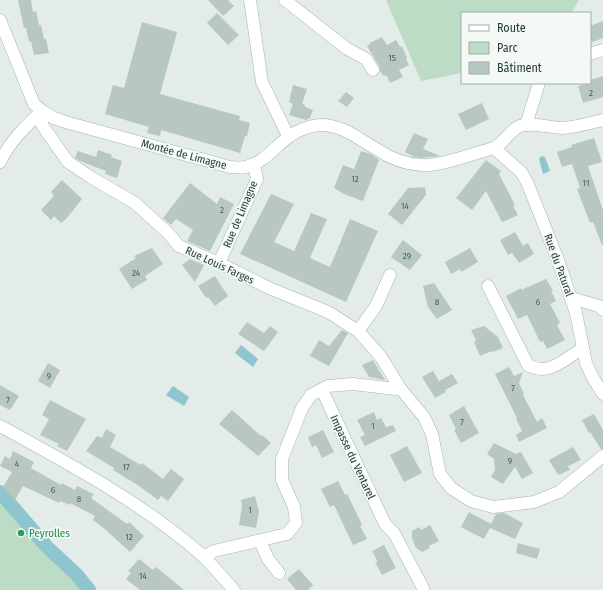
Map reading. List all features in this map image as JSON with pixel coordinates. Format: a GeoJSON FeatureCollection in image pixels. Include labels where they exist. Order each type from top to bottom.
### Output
{"type":"FeatureCollection","features":[{"type":"Feature","properties":{"kind":"street"},"geometry":{"type":"LineString","coordinates":[[250,0],[262,82],[288,136]]}},
{"type":"Feature","properties":{"kind":"street"},"geometry":{"type":"LineString","coordinates":[[285,0],[346,48],[366,59],[373,70]]}},
{"type":"Feature","properties":{"kind":"street","name":"Rue Louis Farges"},"geometry":{"type":"LineString","coordinates":[[0,20],[34,104],[42,111],[42,125],[68,162],[135,203],[168,233],[179,246],[269,288],[328,312],[358,331],[381,357],[400,388],[424,417],[432,434],[440,474],[451,488],[471,501],[493,507],[534,502],[559,492],[603,456]]}},
{"type":"Feature","properties":{"kind":"street"},"geometry":{"type":"LineString","coordinates":[[591,54],[603,50]]}},
{"type":"Feature","properties":{"kind":"street"},"geometry":{"type":"LineString","coordinates":[[539,84],[526,125],[562,128],[574,127],[603,120]]}},
{"type":"Feature","properties":{"kind":"street"},"geometry":{"type":"LineString","coordinates":[[0,162],[6,150],[17,136],[42,111]]}},
{"type":"Feature","properties":{"kind":"street","name":"Montée de Limagne"},"geometry":{"type":"LineString","coordinates":[[42,111],[54,118],[69,123],[230,167],[246,167],[252,165],[271,152],[288,136],[314,126],[326,125],[337,127],[349,132],[380,151],[412,164],[423,166],[448,161],[494,148],[506,140],[512,131],[519,126],[526,125]]}},
{"type":"Feature","properties":{"kind":"street","name":"Rue du Patural"},"geometry":{"type":"LineString","coordinates":[[494,148],[521,172],[527,182],[576,313],[586,363],[603,394]]}},
{"type":"Feature","properties":{"kind":"street","name":"Rue de Limagne"},"geometry":{"type":"LineString","coordinates":[[219,264],[257,179],[252,165]]}},
{"type":"Feature","properties":{"kind":"street"},"geometry":{"type":"LineString","coordinates":[[358,331],[376,306],[390,275]]}},
{"type":"Feature","properties":{"kind":"street"},"geometry":{"type":"LineString","coordinates":[[488,286],[528,365],[535,369],[543,370],[552,367],[582,348]]}},
{"type":"Feature","properties":{"kind":"street"},"geometry":{"type":"LineString","coordinates":[[571,298],[599,306],[603,310]]}},
{"type":"Feature","properties":{"kind":"street"},"geometry":{"type":"LineString","coordinates":[[204,557],[214,551],[287,534],[296,523],[294,507],[282,480],[282,459],[302,408],[311,395],[328,386],[353,384],[396,389],[400,388]]}},
{"type":"Feature","properties":{"kind":"street","name":"Impasse du Ventarel"},"geometry":{"type":"LineString","coordinates":[[322,390],[385,524],[394,533],[423,588]]}},
{"type":"Feature","properties":{"kind":"street"},"geometry":{"type":"LineString","coordinates":[[0,426],[82,471],[157,519],[204,557],[234,590]]}},
{"type":"Feature","properties":{"kind":"street"},"geometry":{"type":"LineString","coordinates":[[260,541],[268,559],[279,573]]}},
{"type":"Feature","properties":{"kind":"green space"},"geometry":{"type":"Polygon","coordinates":[[[386,0],[579,0],[572,12],[461,12],[461,73],[421,81],[386,0]]]}},
{"type":"Feature","properties":{"kind":"green space","name":"Peyrolles"},"geometry":{"type":"Polygon","coordinates":[[[0,485],[57,552],[95,590],[0,590],[0,485]]]}},
{"type":"Feature","properties":{"kind":"water"},"geometry":{"type":"Polygon","coordinates":[[[541,156],[545,157],[550,171],[543,174],[539,159],[541,156]]]}},
{"type":"Feature","properties":{"kind":"water"},"geometry":{"type":"Polygon","coordinates":[[[241,345],[258,359],[253,367],[235,353],[241,345]]]}},
{"type":"Feature","properties":{"kind":"water"},"geometry":{"type":"Polygon","coordinates":[[[173,386],[189,397],[184,406],[166,395],[173,386]]]}},
{"type":"Feature","properties":{"kind":"building"},"geometry":{"type":"Polygon","coordinates":[[[18,0],[31,0],[33,12],[36,11],[44,39],[46,39],[49,53],[34,55],[31,41],[29,42],[26,28],[24,28],[18,0]]]}},
{"type":"Feature","properties":{"kind":"building"},"geometry":{"type":"Polygon","coordinates":[[[208,0],[228,0],[234,6],[223,16],[208,0]]]}},
{"type":"Feature","properties":{"kind":"building"},"geometry":{"type":"Polygon","coordinates":[[[217,13],[239,35],[228,45],[207,23],[217,13]]]}},
{"type":"Feature","properties":{"kind":"building"},"geometry":{"type":"Polygon","coordinates":[[[603,21],[603,38],[592,42],[591,26],[603,21]]]}},
{"type":"Feature","properties":{"kind":"building"},"geometry":{"type":"Polygon","coordinates":[[[142,22],[177,32],[160,94],[240,116],[239,120],[250,123],[247,136],[245,136],[240,153],[161,130],[160,136],[147,133],[149,127],[105,114],[113,85],[124,88],[142,22]]]}},
{"type":"Feature","properties":{"kind":"building"},"geometry":{"type":"Polygon","coordinates":[[[382,37],[387,45],[396,40],[400,47],[402,46],[409,65],[399,70],[403,77],[390,83],[386,75],[384,76],[380,71],[379,66],[367,46],[382,37]]]}},
{"type":"Feature","properties":{"kind":"building"},"geometry":{"type":"Polygon","coordinates":[[[603,76],[603,97],[583,103],[578,86],[591,84],[591,80],[603,76]]]}},
{"type":"Feature","properties":{"kind":"building"},"geometry":{"type":"Polygon","coordinates":[[[293,85],[307,89],[302,104],[313,110],[310,118],[306,120],[289,115],[293,104],[289,102],[293,85]]]}},
{"type":"Feature","properties":{"kind":"building"},"geometry":{"type":"Polygon","coordinates":[[[346,92],[354,98],[347,107],[338,101],[346,92]]]}},
{"type":"Feature","properties":{"kind":"building"},"geometry":{"type":"Polygon","coordinates":[[[482,103],[489,119],[466,130],[458,114],[482,103]]]}},
{"type":"Feature","properties":{"kind":"building"},"geometry":{"type":"Polygon","coordinates":[[[414,133],[428,139],[423,149],[440,156],[421,158],[414,157],[405,152],[414,133]]]}},
{"type":"Feature","properties":{"kind":"building"},"geometry":{"type":"Polygon","coordinates":[[[594,138],[602,162],[588,166],[603,210],[603,245],[593,222],[590,223],[577,189],[580,188],[572,164],[562,167],[557,152],[572,147],[571,145],[594,138]]]}},
{"type":"Feature","properties":{"kind":"building"},"geometry":{"type":"Polygon","coordinates":[[[98,150],[112,155],[111,157],[122,161],[117,178],[105,174],[106,171],[75,158],[78,151],[96,157],[98,150]]]}},
{"type":"Feature","properties":{"kind":"building"},"geometry":{"type":"Polygon","coordinates":[[[361,151],[371,154],[379,160],[363,201],[344,194],[334,188],[343,165],[354,169],[361,151]]]}},
{"type":"Feature","properties":{"kind":"building"},"geometry":{"type":"Polygon","coordinates":[[[486,160],[501,171],[499,174],[515,205],[513,206],[518,215],[502,222],[486,191],[472,210],[456,198],[486,160]]]}},
{"type":"Feature","properties":{"kind":"building"},"geometry":{"type":"Polygon","coordinates":[[[62,180],[82,199],[61,223],[54,216],[51,220],[41,210],[54,196],[51,192],[62,180]]]}},
{"type":"Feature","properties":{"kind":"building"},"geometry":{"type":"Polygon","coordinates":[[[190,183],[217,204],[220,197],[234,204],[210,251],[187,241],[193,230],[176,219],[171,225],[163,218],[190,183]]]}},
{"type":"Feature","properties":{"kind":"building"},"geometry":{"type":"Polygon","coordinates":[[[425,187],[426,195],[402,225],[388,214],[408,188],[425,187]]]}},
{"type":"Feature","properties":{"kind":"building"},"geometry":{"type":"Polygon","coordinates":[[[271,194],[294,204],[274,242],[294,251],[311,213],[327,219],[310,258],[330,267],[350,219],[378,231],[346,302],[240,254],[271,194]]]}},
{"type":"Feature","properties":{"kind":"building"},"geometry":{"type":"Polygon","coordinates":[[[515,232],[523,246],[528,243],[534,254],[519,263],[512,253],[508,255],[500,240],[515,232]]]}},
{"type":"Feature","properties":{"kind":"building"},"geometry":{"type":"Polygon","coordinates":[[[403,240],[422,255],[410,270],[391,257],[403,240]]]}},
{"type":"Feature","properties":{"kind":"building"},"geometry":{"type":"Polygon","coordinates":[[[152,248],[163,264],[145,276],[147,280],[132,289],[119,269],[136,258],[134,256],[152,248]]]}},
{"type":"Feature","properties":{"kind":"building"},"geometry":{"type":"Polygon","coordinates":[[[470,248],[478,262],[461,272],[460,269],[451,274],[445,262],[470,248]]]}},
{"type":"Feature","properties":{"kind":"building"},"geometry":{"type":"Polygon","coordinates":[[[190,259],[204,265],[195,282],[182,265],[190,259]]]}},
{"type":"Feature","properties":{"kind":"building"},"geometry":{"type":"Polygon","coordinates":[[[215,276],[228,296],[215,306],[208,297],[206,298],[198,286],[215,276]]]}},
{"type":"Feature","properties":{"kind":"building"},"geometry":{"type":"Polygon","coordinates":[[[546,279],[553,291],[551,291],[556,301],[550,304],[560,323],[557,325],[565,340],[547,349],[543,341],[540,342],[527,315],[518,319],[506,296],[521,288],[521,290],[546,279]]]}},
{"type":"Feature","properties":{"kind":"building"},"geometry":{"type":"Polygon","coordinates":[[[434,283],[452,310],[437,319],[428,307],[423,286],[434,283]]]}},
{"type":"Feature","properties":{"kind":"building"},"geometry":{"type":"Polygon","coordinates":[[[247,322],[264,333],[270,326],[278,332],[264,351],[238,334],[247,322]]]}},
{"type":"Feature","properties":{"kind":"building"},"geometry":{"type":"Polygon","coordinates":[[[484,326],[498,337],[503,348],[480,356],[474,342],[476,340],[471,330],[484,326]]]}},
{"type":"Feature","properties":{"kind":"building"},"geometry":{"type":"Polygon","coordinates":[[[342,330],[348,333],[329,366],[310,356],[319,340],[329,346],[342,330]]]}},
{"type":"Feature","properties":{"kind":"building"},"geometry":{"type":"Polygon","coordinates":[[[373,360],[385,380],[369,377],[362,365],[373,360]]]}},
{"type":"Feature","properties":{"kind":"building"},"geometry":{"type":"Polygon","coordinates":[[[48,363],[60,370],[50,388],[38,381],[48,363]]]}},
{"type":"Feature","properties":{"kind":"building"},"geometry":{"type":"Polygon","coordinates":[[[509,367],[514,376],[523,372],[519,383],[524,394],[523,395],[537,422],[542,418],[547,428],[519,442],[516,435],[522,431],[495,374],[509,367]]]}},
{"type":"Feature","properties":{"kind":"building"},"geometry":{"type":"Polygon","coordinates":[[[433,371],[439,381],[452,374],[458,383],[445,390],[446,392],[435,398],[422,377],[433,371]]]}},
{"type":"Feature","properties":{"kind":"building"},"geometry":{"type":"Polygon","coordinates":[[[0,385],[19,396],[10,410],[0,405],[0,385]]]}},
{"type":"Feature","properties":{"kind":"building"},"geometry":{"type":"Polygon","coordinates":[[[50,400],[86,419],[67,451],[57,446],[59,444],[40,435],[49,419],[42,415],[50,400]]]}},
{"type":"Feature","properties":{"kind":"building"},"geometry":{"type":"Polygon","coordinates":[[[464,406],[479,433],[461,443],[454,430],[456,429],[449,415],[464,406]]]}},
{"type":"Feature","properties":{"kind":"building"},"geometry":{"type":"Polygon","coordinates":[[[232,410],[271,443],[258,456],[219,424],[232,410]]]}},
{"type":"Feature","properties":{"kind":"building"},"geometry":{"type":"Polygon","coordinates":[[[374,412],[377,420],[381,418],[386,427],[393,425],[396,431],[365,446],[360,437],[365,435],[357,420],[374,412]]]}},
{"type":"Feature","properties":{"kind":"building"},"geometry":{"type":"Polygon","coordinates":[[[594,414],[603,430],[603,449],[601,449],[590,432],[589,433],[582,420],[594,414]]]}},
{"type":"Feature","properties":{"kind":"building"},"geometry":{"type":"Polygon","coordinates":[[[106,429],[116,435],[110,447],[141,465],[142,463],[163,479],[171,469],[184,479],[168,501],[161,496],[158,500],[113,470],[114,468],[86,451],[97,436],[102,438],[106,429]]]}},
{"type":"Feature","properties":{"kind":"building"},"geometry":{"type":"Polygon","coordinates":[[[323,430],[334,452],[322,458],[316,445],[312,447],[308,437],[323,430]]]}},
{"type":"Feature","properties":{"kind":"building"},"geometry":{"type":"Polygon","coordinates":[[[494,443],[516,454],[521,452],[533,473],[522,479],[515,467],[503,484],[491,477],[495,470],[494,459],[487,454],[494,443]]]}},
{"type":"Feature","properties":{"kind":"building"},"geometry":{"type":"Polygon","coordinates":[[[407,446],[422,473],[404,482],[390,455],[407,446]]]}},
{"type":"Feature","properties":{"kind":"building"},"geometry":{"type":"Polygon","coordinates":[[[573,447],[581,460],[568,466],[570,470],[558,475],[549,460],[573,447]]]}},
{"type":"Feature","properties":{"kind":"building"},"geometry":{"type":"Polygon","coordinates":[[[13,451],[34,462],[31,468],[61,485],[62,483],[75,490],[77,486],[94,494],[91,498],[127,524],[129,522],[144,536],[130,552],[93,520],[95,516],[70,503],[70,505],[60,501],[59,503],[23,486],[15,500],[3,487],[12,472],[0,466],[5,456],[10,459],[13,451]]]}},
{"type":"Feature","properties":{"kind":"building"},"geometry":{"type":"Polygon","coordinates":[[[338,481],[355,510],[362,525],[360,526],[367,539],[353,545],[334,505],[330,507],[321,489],[338,481]]]}},
{"type":"Feature","properties":{"kind":"building"},"geometry":{"type":"Polygon","coordinates":[[[255,496],[259,512],[256,528],[239,525],[242,507],[241,500],[255,496]]]}},
{"type":"Feature","properties":{"kind":"building"},"geometry":{"type":"Polygon","coordinates":[[[469,512],[491,524],[496,514],[504,513],[523,523],[515,539],[490,528],[484,539],[461,527],[469,512]]]}},
{"type":"Feature","properties":{"kind":"building"},"geometry":{"type":"Polygon","coordinates":[[[430,525],[439,541],[429,546],[430,548],[422,552],[416,548],[412,538],[412,531],[419,527],[421,530],[430,525]]]}},
{"type":"Feature","properties":{"kind":"building"},"geometry":{"type":"Polygon","coordinates":[[[518,543],[540,549],[537,559],[516,553],[518,543]]]}},
{"type":"Feature","properties":{"kind":"building"},"geometry":{"type":"Polygon","coordinates":[[[384,545],[396,568],[382,575],[375,562],[378,562],[372,551],[384,545]]]}},
{"type":"Feature","properties":{"kind":"building"},"geometry":{"type":"Polygon","coordinates":[[[139,559],[153,570],[156,567],[184,590],[140,590],[126,579],[131,573],[128,571],[139,559]]]}},
{"type":"Feature","properties":{"kind":"building"},"geometry":{"type":"Polygon","coordinates":[[[299,569],[313,585],[308,590],[296,590],[287,579],[299,569]]]}},
{"type":"Feature","properties":{"kind":"waterway"},"geometry":{"type":"LineString","coordinates":[[0,492],[47,547],[76,574],[89,590]]}},
{"type":"Feature","properties":{"kind":"place","name":"Peyrolles"},"geometry":{"type":"Point","coordinates":[21,533]}}]}
